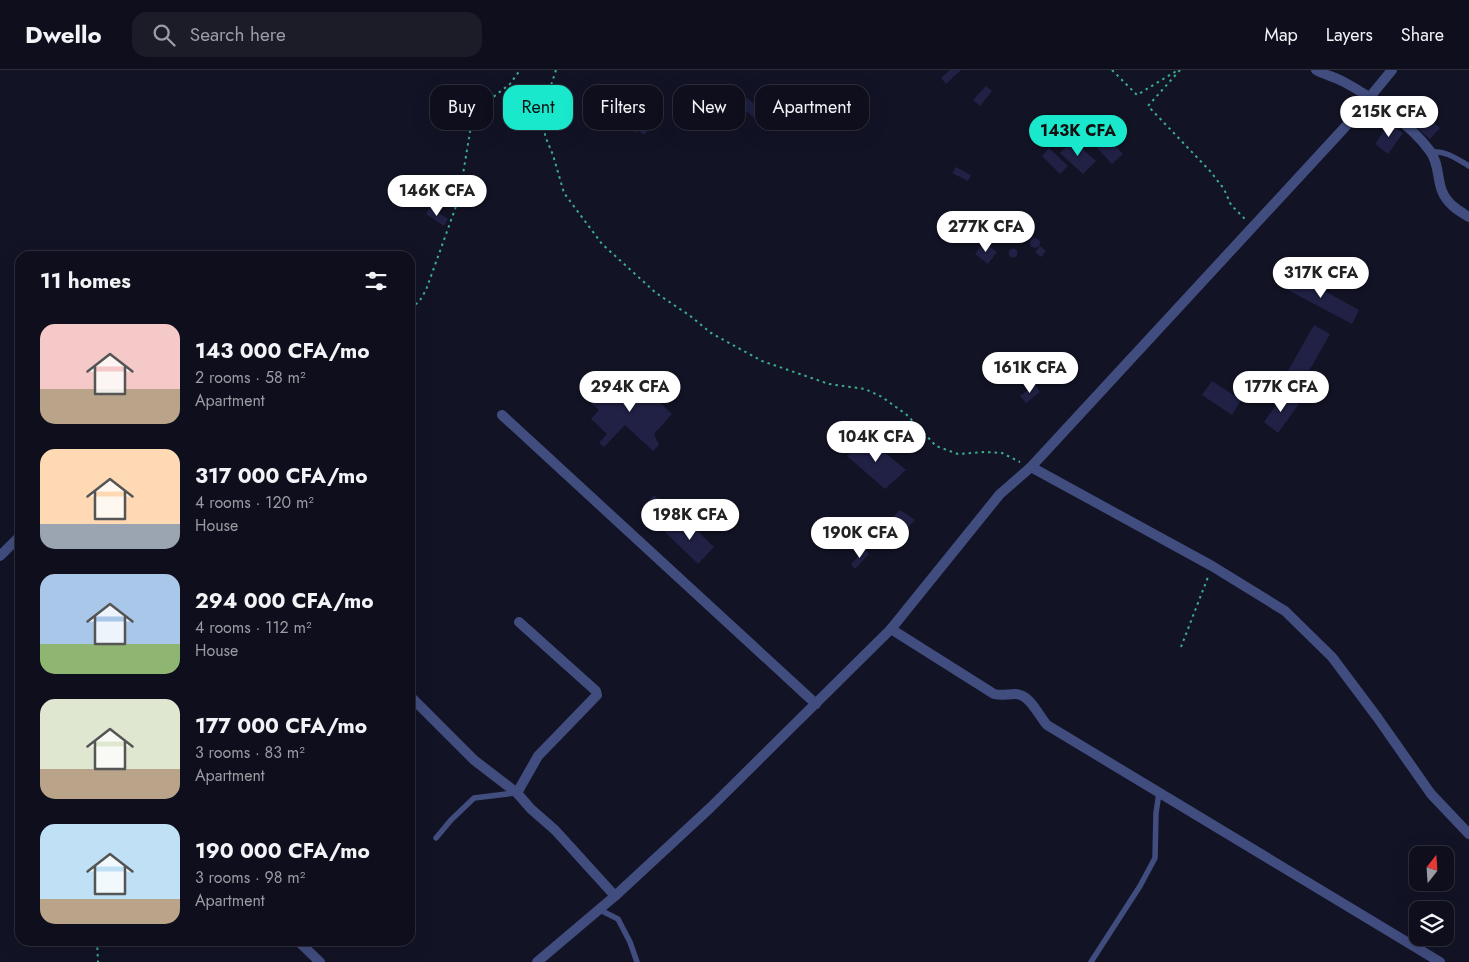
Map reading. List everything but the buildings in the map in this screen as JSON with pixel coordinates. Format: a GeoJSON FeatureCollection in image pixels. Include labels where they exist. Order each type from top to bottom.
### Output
{"type":"FeatureCollection","features":[{"type":"Feature","properties":{"kind":"street"},"geometry":{"type":"LineString","coordinates":[[1316,70],[1342,80],[1369,97],[1407,128],[1431,152],[1439,173],[1442,192],[1452,206],[1469,217]]}},
{"type":"Feature","properties":{"kind":"street"},"geometry":{"type":"LineString","coordinates":[[537,962],[615,896],[710,808],[891,629],[1000,494],[1032,468],[1252,226],[1346,126],[1392,70]]}},
{"type":"Feature","properties":{"kind":"street"},"geometry":{"type":"LineString","coordinates":[[502,415],[816,704]]}},
{"type":"Feature","properties":{"kind":"street"},"geometry":{"type":"LineString","coordinates":[[1032,468],[1212,566],[1285,611],[1332,657],[1377,716],[1431,794],[1469,834]]}},
{"type":"Feature","properties":{"kind":"street"},"geometry":{"type":"LineString","coordinates":[[0,556],[15,541]]}},
{"type":"Feature","properties":{"kind":"street"},"geometry":{"type":"LineString","coordinates":[[517,793],[538,756],[597,695],[596,691],[520,622]]}},
{"type":"Feature","properties":{"kind":"street"},"geometry":{"type":"LineString","coordinates":[[891,629],[994,694],[1003,696],[1015,694],[1027,699],[1047,725],[1440,962]]}},
{"type":"Feature","properties":{"kind":"street"},"geometry":{"type":"LineString","coordinates":[[415,701],[474,760],[517,793],[531,809],[555,830],[615,896]]}},
{"type":"Feature","properties":{"kind":"street"},"geometry":{"type":"LineString","coordinates":[[303,946],[320,962]]}},
{"type":"Feature","properties":{"kind":"lane"},"geometry":{"type":"LineString","coordinates":[[1431,152],[1437,151],[1451,155],[1469,166]]}},
{"type":"Feature","properties":{"kind":"lane"},"geometry":{"type":"LineString","coordinates":[[436,838],[451,820],[474,798],[517,793]]}},
{"type":"Feature","properties":{"kind":"lane"},"geometry":{"type":"LineString","coordinates":[[1091,962],[1140,886],[1155,858],[1156,813],[1159,793]]}},
{"type":"Feature","properties":{"kind":"lane"},"geometry":{"type":"LineString","coordinates":[[598,909],[618,919],[630,942],[637,962]]}},
{"type":"Feature","properties":{"kind":"path"},"geometry":{"type":"LineString","coordinates":[[415,305],[419,302],[426,290],[458,198],[472,120],[479,108],[510,84],[520,70]]}},
{"type":"Feature","properties":{"kind":"path"},"geometry":{"type":"LineString","coordinates":[[556,70],[545,104],[545,136],[553,155],[564,193],[602,244],[656,293],[689,315],[710,333],[762,361],[829,384],[865,389],[882,396],[907,415],[936,446],[958,454],[1002,453],[1032,468]]}},
{"type":"Feature","properties":{"kind":"path"},"geometry":{"type":"LineString","coordinates":[[1112,70],[1137,95],[1179,70]]}},
{"type":"Feature","properties":{"kind":"path"},"geometry":{"type":"LineString","coordinates":[[1179,70],[1148,106],[1200,159],[1224,189],[1231,205],[1252,226]]}},
{"type":"Feature","properties":{"kind":"path"},"geometry":{"type":"LineString","coordinates":[[1181,647],[1212,566]]}},
{"type":"Feature","properties":{"kind":"path"},"geometry":{"type":"LineString","coordinates":[[97,946],[98,962]]}}]}
